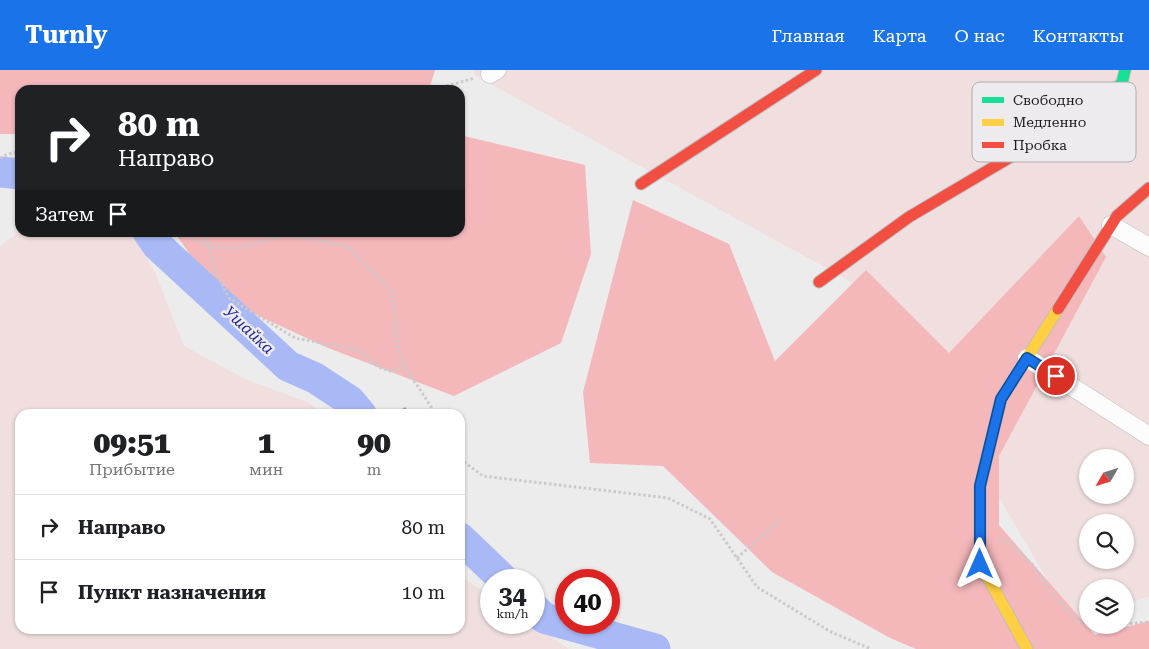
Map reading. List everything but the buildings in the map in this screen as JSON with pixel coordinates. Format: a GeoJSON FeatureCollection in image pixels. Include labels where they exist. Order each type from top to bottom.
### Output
{"type":"FeatureCollection","features":[{"type":"Feature","properties":{"kind":"street"},"geometry":{"type":"LineString","coordinates":[[641,184],[816,70]]}},
{"type":"Feature","properties":{"kind":"street"},"geometry":{"type":"LineString","coordinates":[[819,282],[909,217],[1002,162]]}},
{"type":"Feature","properties":{"kind":"street"},"geometry":{"type":"LineString","coordinates":[[1027,649],[980,564],[980,486],[1001,399],[1117,216],[1149,188]]}},
{"type":"Feature","properties":{"kind":"street"},"geometry":{"type":"LineString","coordinates":[[1111,225],[1149,247]]}},
{"type":"Feature","properties":{"kind":"street"},"geometry":{"type":"LineString","coordinates":[[1027,358],[1149,436]]}},
{"type":"Feature","properties":{"kind":"path"},"geometry":{"type":"LineString","coordinates":[[449,85],[493,72]]}},
{"type":"Feature","properties":{"kind":"path"},"geometry":{"type":"LineString","coordinates":[[0,158],[15,153]]}},
{"type":"Feature","properties":{"kind":"path"},"geometry":{"type":"LineString","coordinates":[[186,237],[210,247],[236,249],[281,237]]}},
{"type":"Feature","properties":{"kind":"path"},"geometry":{"type":"LineString","coordinates":[[207,237],[214,268],[229,298],[296,338],[359,350],[378,367],[390,371],[405,367]]}},
{"type":"Feature","properties":{"kind":"path"},"geometry":{"type":"LineString","coordinates":[[299,237],[347,246],[392,292],[398,351],[405,367],[433,409]]}},
{"type":"Feature","properties":{"kind":"path"},"geometry":{"type":"LineString","coordinates":[[465,463],[483,476],[668,498],[710,519],[757,587],[830,632],[871,649]]}},
{"type":"Feature","properties":{"kind":"path"},"geometry":{"type":"LineString","coordinates":[[737,558],[780,520]]}},
{"type":"Feature","properties":{"kind":"path"},"geometry":{"type":"LineString","coordinates":[[980,526],[1010,544],[1033,565],[1050,591],[1079,622]]}},
{"type":"Feature","properties":{"kind":"path"},"geometry":{"type":"LineString","coordinates":[[1134,623],[1149,622]]}},
{"type":"Feature","properties":{"kind":"shaded area"},"geometry":{"type":"Polygon","coordinates":[[[0,70],[435,70],[430,85],[15,85],[15,134],[0,134],[0,70]]]}},
{"type":"Feature","properties":{"kind":"shaded area"},"geometry":{"type":"Polygon","coordinates":[[[473,70],[1149,70],[1149,597],[1134,601],[1134,579],[1079,579],[1079,618],[1071,620],[985,474],[888,302],[476,76],[473,70]]]}},
{"type":"Feature","properties":{"kind":"shaded area"},"geometry":{"type":"Polygon","coordinates":[[[465,136],[585,165],[591,254],[561,343],[454,396],[328,348],[220,298],[178,237],[465,237],[465,136]]]}},
{"type":"Feature","properties":{"kind":"shaded area"},"geometry":{"type":"Polygon","coordinates":[[[633,200],[729,244],[775,361],[866,270],[949,353],[1079,216],[1106,257],[999,456],[999,525],[1079,617],[1079,634],[1134,634],[1134,625],[1149,621],[1149,649],[916,649],[890,638],[772,572],[663,466],[590,463],[583,392],[633,200]]]}},
{"type":"Feature","properties":{"kind":"shaded area"},"geometry":{"type":"Polygon","coordinates":[[[15,235],[15,237],[135,237],[155,272],[184,346],[245,379],[307,402],[317,409],[15,409],[15,634],[465,634],[465,579],[480,589],[480,634],[545,633],[569,649],[0,649],[0,246],[15,235]]]}},
{"type":"Feature","properties":{"kind":"waterway","name":"Ушайка"},"geometry":{"type":"LineString","coordinates":[[0,172],[15,174]]}},
{"type":"Feature","properties":{"kind":"waterway","name":"Ушайка"},"geometry":{"type":"LineString","coordinates":[[151,237],[157,245],[288,366],[315,378],[350,401],[357,409]]}},
{"type":"Feature","properties":{"kind":"waterway","name":"Ушайка"},"geometry":{"type":"LineString","coordinates":[[465,543],[492,569]]}},
{"type":"Feature","properties":{"kind":"waterway","name":"Ушайка"},"geometry":{"type":"LineString","coordinates":[[545,618],[655,649]]}},
{"type":"Feature","properties":{"kind":"traffic: fast"},"geometry":{"type":"LineString","coordinates":[[1122,82],[1125,70]]}},
{"type":"Feature","properties":{"kind":"traffic: slow"},"geometry":{"type":"LineString","coordinates":[[1027,649],[980,563],[980,486],[1001,399],[1058,309]]}},
{"type":"Feature","properties":{"kind":"traffic: jam"},"geometry":{"type":"LineString","coordinates":[[641,184],[816,70]]}},
{"type":"Feature","properties":{"kind":"traffic: jam"},"geometry":{"type":"LineString","coordinates":[[819,282],[909,217],[1002,162]]}},
{"type":"Feature","properties":{"kind":"traffic: jam"},"geometry":{"type":"LineString","coordinates":[[1058,309],[1117,216],[1149,188]]}},
{"type":"Feature","properties":{"kind":"route"},"geometry":{"type":"LineString","coordinates":[[980,564],[980,486],[1001,399],[1027,358],[1056,376]]}}]}
